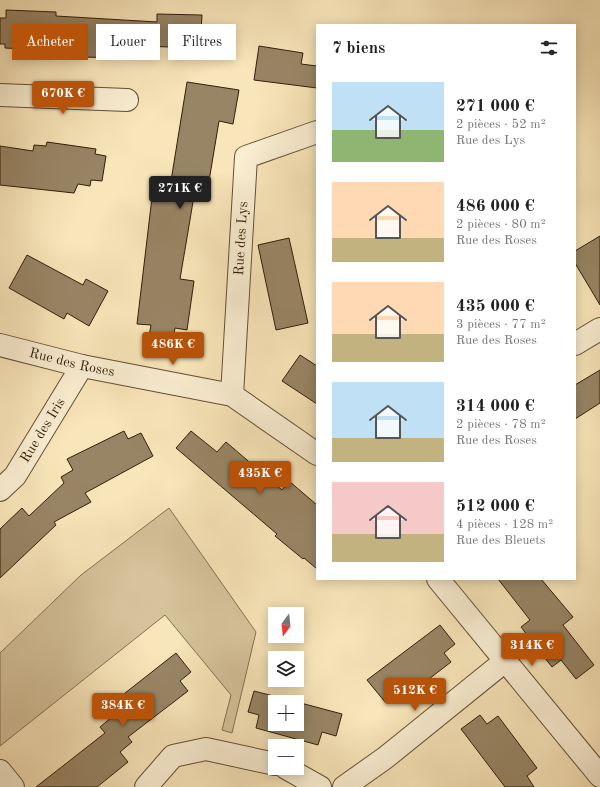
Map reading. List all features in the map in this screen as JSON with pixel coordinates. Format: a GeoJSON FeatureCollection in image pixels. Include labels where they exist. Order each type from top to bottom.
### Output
{"type":"FeatureCollection","features":[{"type":"Feature","properties":{"kind":"street"},"geometry":{"type":"LineString","coordinates":[[0,95],[127,100]]}},
{"type":"Feature","properties":{"kind":"street","name":"Rue des Lys"},"geometry":{"type":"LineString","coordinates":[[232,395],[246,157],[316,132]]}},
{"type":"Feature","properties":{"kind":"street"},"geometry":{"type":"LineString","coordinates":[[576,343],[600,328]]}},
{"type":"Feature","properties":{"kind":"street","name":"Rue des Roses"},"geometry":{"type":"LineString","coordinates":[[0,345],[82,366],[232,395],[316,453]]}},
{"type":"Feature","properties":{"kind":"street","name":"Rue des Iris"},"geometry":{"type":"LineString","coordinates":[[0,490],[15,476],[82,366]]}},
{"type":"Feature","properties":{"kind":"street"},"geometry":{"type":"LineString","coordinates":[[439,580],[600,776]]}},
{"type":"Feature","properties":{"kind":"street"},"geometry":{"type":"LineString","coordinates":[[344,787],[385,758],[505,661]]}},
{"type":"Feature","properties":{"kind":"street"},"geometry":{"type":"LineString","coordinates":[[146,787],[173,756],[206,749],[268,762]]}},
{"type":"Feature","properties":{"kind":"street"},"geometry":{"type":"LineString","coordinates":[[0,771],[13,787]]}},
{"type":"Feature","properties":{"kind":"street"},"geometry":{"type":"LineString","coordinates":[[299,775],[320,787]]}},
{"type":"Feature","properties":{"kind":"shaded area"},"geometry":{"type":"Polygon","coordinates":[[[169,508],[256,632],[232,733],[222,730],[231,695],[165,615],[0,746],[0,653],[81,575],[169,508]]]}},
{"type":"Feature","properties":{"kind":"building"},"geometry":{"type":"Polygon","coordinates":[[[6,10],[56,12],[56,16],[157,22],[157,14],[202,15],[201,24],[168,24],[168,47],[160,47],[160,24],[96,24],[96,57],[88,57],[88,24],[12,24],[12,48],[5,48],[5,44],[0,44],[0,18],[6,18],[6,10]]]}},
{"type":"Feature","properties":{"kind":"building"},"geometry":{"type":"Polygon","coordinates":[[[259,46],[303,53],[301,64],[316,66],[316,88],[254,80],[259,46]]]}},
{"type":"Feature","properties":{"kind":"building"},"geometry":{"type":"Polygon","coordinates":[[[187,82],[239,90],[233,124],[219,121],[208,187],[196,184],[180,279],[194,281],[187,330],[175,328],[173,339],[149,336],[151,325],[137,324],[153,189],[156,189],[158,179],[171,181],[187,82]]]}},
{"type":"Feature","properties":{"kind":"building"},"geometry":{"type":"Polygon","coordinates":[[[47,142],[96,149],[95,154],[106,156],[102,181],[91,180],[90,186],[78,184],[74,193],[0,185],[0,146],[33,151],[34,145],[46,146],[47,142]]]}},
{"type":"Feature","properties":{"kind":"building"},"geometry":{"type":"Polygon","coordinates":[[[600,236],[600,305],[576,265],[576,250],[600,236]]]}},
{"type":"Feature","properties":{"kind":"building"},"geometry":{"type":"Polygon","coordinates":[[[289,238],[308,323],[276,330],[258,245],[289,238]]]}},
{"type":"Feature","properties":{"kind":"building"},"geometry":{"type":"Polygon","coordinates":[[[27,255],[83,285],[86,279],[108,291],[89,326],[67,313],[64,319],[9,288],[27,255]]]}},
{"type":"Feature","properties":{"kind":"building"},"geometry":{"type":"Polygon","coordinates":[[[300,355],[316,365],[316,403],[282,381],[300,355]]]}},
{"type":"Feature","properties":{"kind":"building"},"geometry":{"type":"Polygon","coordinates":[[[600,370],[600,403],[576,418],[576,384],[600,370]]]}},
{"type":"Feature","properties":{"kind":"building"},"geometry":{"type":"Polygon","coordinates":[[[124,431],[128,439],[141,433],[153,456],[85,493],[91,502],[54,522],[56,525],[0,578],[0,529],[22,508],[29,516],[64,483],[61,477],[73,470],[67,459],[124,431]]]}},
{"type":"Feature","properties":{"kind":"building"},"geometry":{"type":"Polygon","coordinates":[[[191,431],[217,452],[226,442],[282,490],[289,481],[316,504],[316,568],[275,536],[277,534],[176,448],[191,431]]]}},
{"type":"Feature","properties":{"kind":"building"},"geometry":{"type":"Polygon","coordinates":[[[499,580],[542,580],[573,617],[563,625],[594,665],[576,679],[561,660],[552,667],[521,627],[530,620],[499,580]]]}},
{"type":"Feature","properties":{"kind":"building"},"geometry":{"type":"Polygon","coordinates":[[[440,625],[455,644],[444,653],[451,662],[399,702],[385,702],[367,680],[440,625]]]}},
{"type":"Feature","properties":{"kind":"building"},"geometry":{"type":"Polygon","coordinates":[[[176,653],[191,672],[180,681],[188,691],[128,737],[132,742],[120,752],[128,762],[97,787],[36,787],[105,733],[100,727],[112,717],[106,708],[176,653]]]}},
{"type":"Feature","properties":{"kind":"building"},"geometry":{"type":"Polygon","coordinates":[[[254,691],[270,695],[268,695],[268,731],[304,731],[304,704],[342,714],[336,736],[322,732],[318,745],[304,741],[304,739],[296,739],[256,728],[259,715],[248,712],[254,691]]]}},
{"type":"Feature","properties":{"kind":"building"},"geometry":{"type":"Polygon","coordinates":[[[480,715],[487,724],[498,716],[537,768],[527,776],[534,787],[505,787],[461,729],[480,715]]]}}]}
